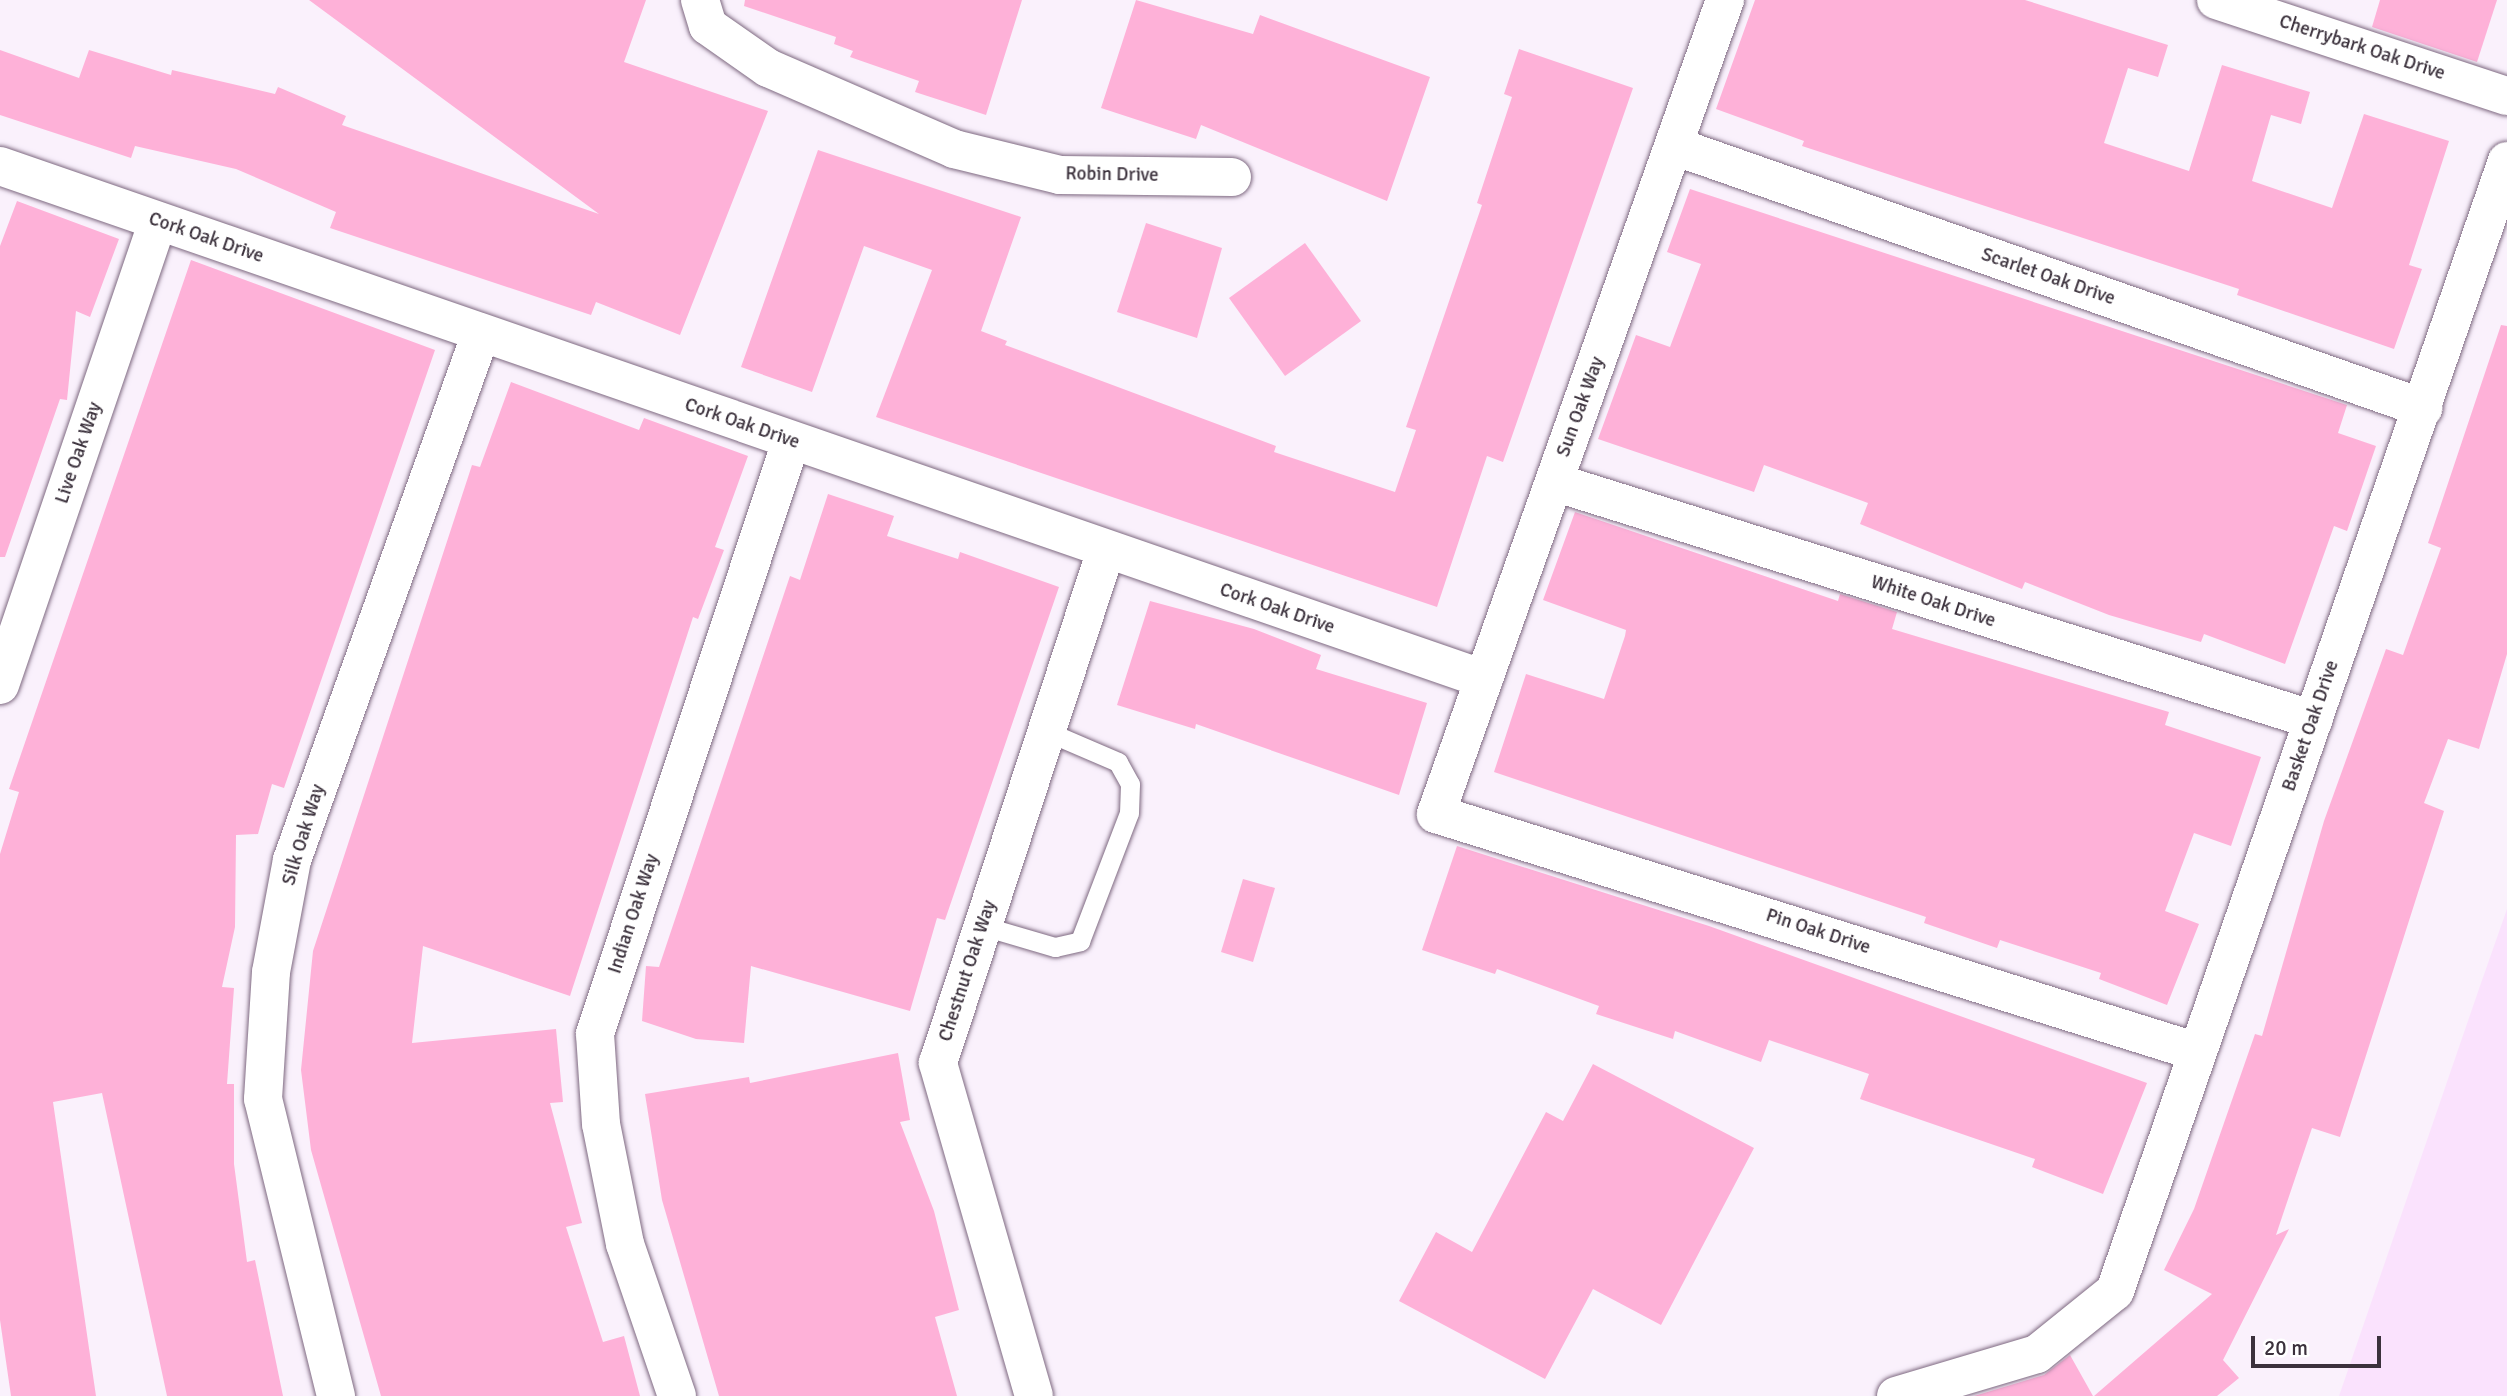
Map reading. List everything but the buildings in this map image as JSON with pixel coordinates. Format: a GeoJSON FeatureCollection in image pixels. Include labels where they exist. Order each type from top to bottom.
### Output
{"type":"FeatureCollection","features":[{"type":"Feature","properties":{"kind":"street","name":"Robin Drive"},"geometry":{"type":"LineString","coordinates":[[700,0],[708,26],[768,68],[954,149],[1060,175],[1232,177]]}},
{"type":"Feature","properties":{"kind":"street","name":"Sun Oak Way"},"geometry":{"type":"LineString","coordinates":[[1436,814],[1725,0]]}},
{"type":"Feature","properties":{"kind":"street","name":"Cherrybark Oak Drive"},"geometry":{"type":"LineString","coordinates":[[2216,0],[2507,96]]}},
{"type":"Feature","properties":{"kind":"street","name":"Scarlet Oak Drive"},"geometry":{"type":"LineString","coordinates":[[1674,146],[2423,408]]}},
{"type":"Feature","properties":{"kind":"street","name":"Basket Oak Drive"},"geometry":{"type":"LineString","coordinates":[[1896,1396],[2037,1354],[2115,1291],[2507,161]]}},
{"type":"Feature","properties":{"kind":"street","name":"Cork Oak Drive"},"geometry":{"type":"LineString","coordinates":[[0,166],[1106,550],[1484,678]]}},
{"type":"Feature","properties":{"kind":"street","name":"Live Oak Way"},"geometry":{"type":"LineString","coordinates":[[0,685],[158,221]]}},
{"type":"Feature","properties":{"kind":"street","name":"Silk Oak Way"},"geometry":{"type":"LineString","coordinates":[[335,1396],[263,1099],[271,972],[292,860],[481,333]]}},
{"type":"Feature","properties":{"kind":"street","name":"Indian Oak Way"},"geometry":{"type":"LineString","coordinates":[[677,1396],[625,1244],[601,1124],[595,1034],[791,441]]}},
{"type":"Feature","properties":{"kind":"street","name":"White Oak Drive"},"geometry":{"type":"LineString","coordinates":[[1554,482],[2314,720]]}},
{"type":"Feature","properties":{"kind":"street","name":"Chestnut Oak Way"},"geometry":{"type":"LineString","coordinates":[[1034,1396],[938,1063],[1106,550]]}},
{"type":"Feature","properties":{"kind":"street","name":"Pin Oak Drive"},"geometry":{"type":"LineString","coordinates":[[1436,814],[2198,1052]]}},
{"type":"Feature","properties":{"kind":"lane"},"geometry":{"type":"LineString","coordinates":[[983,926],[1055,947],[1080,941],[1129,813],[1130,784],[1118,762],[1048,732]]}},
{"type":"Feature","properties":{"kind":"shaded area"},"geometry":{"type":"Polygon","coordinates":[[[2507,909],[2507,1396],[2339,1396],[2480,986],[2507,909]]]}}]}
